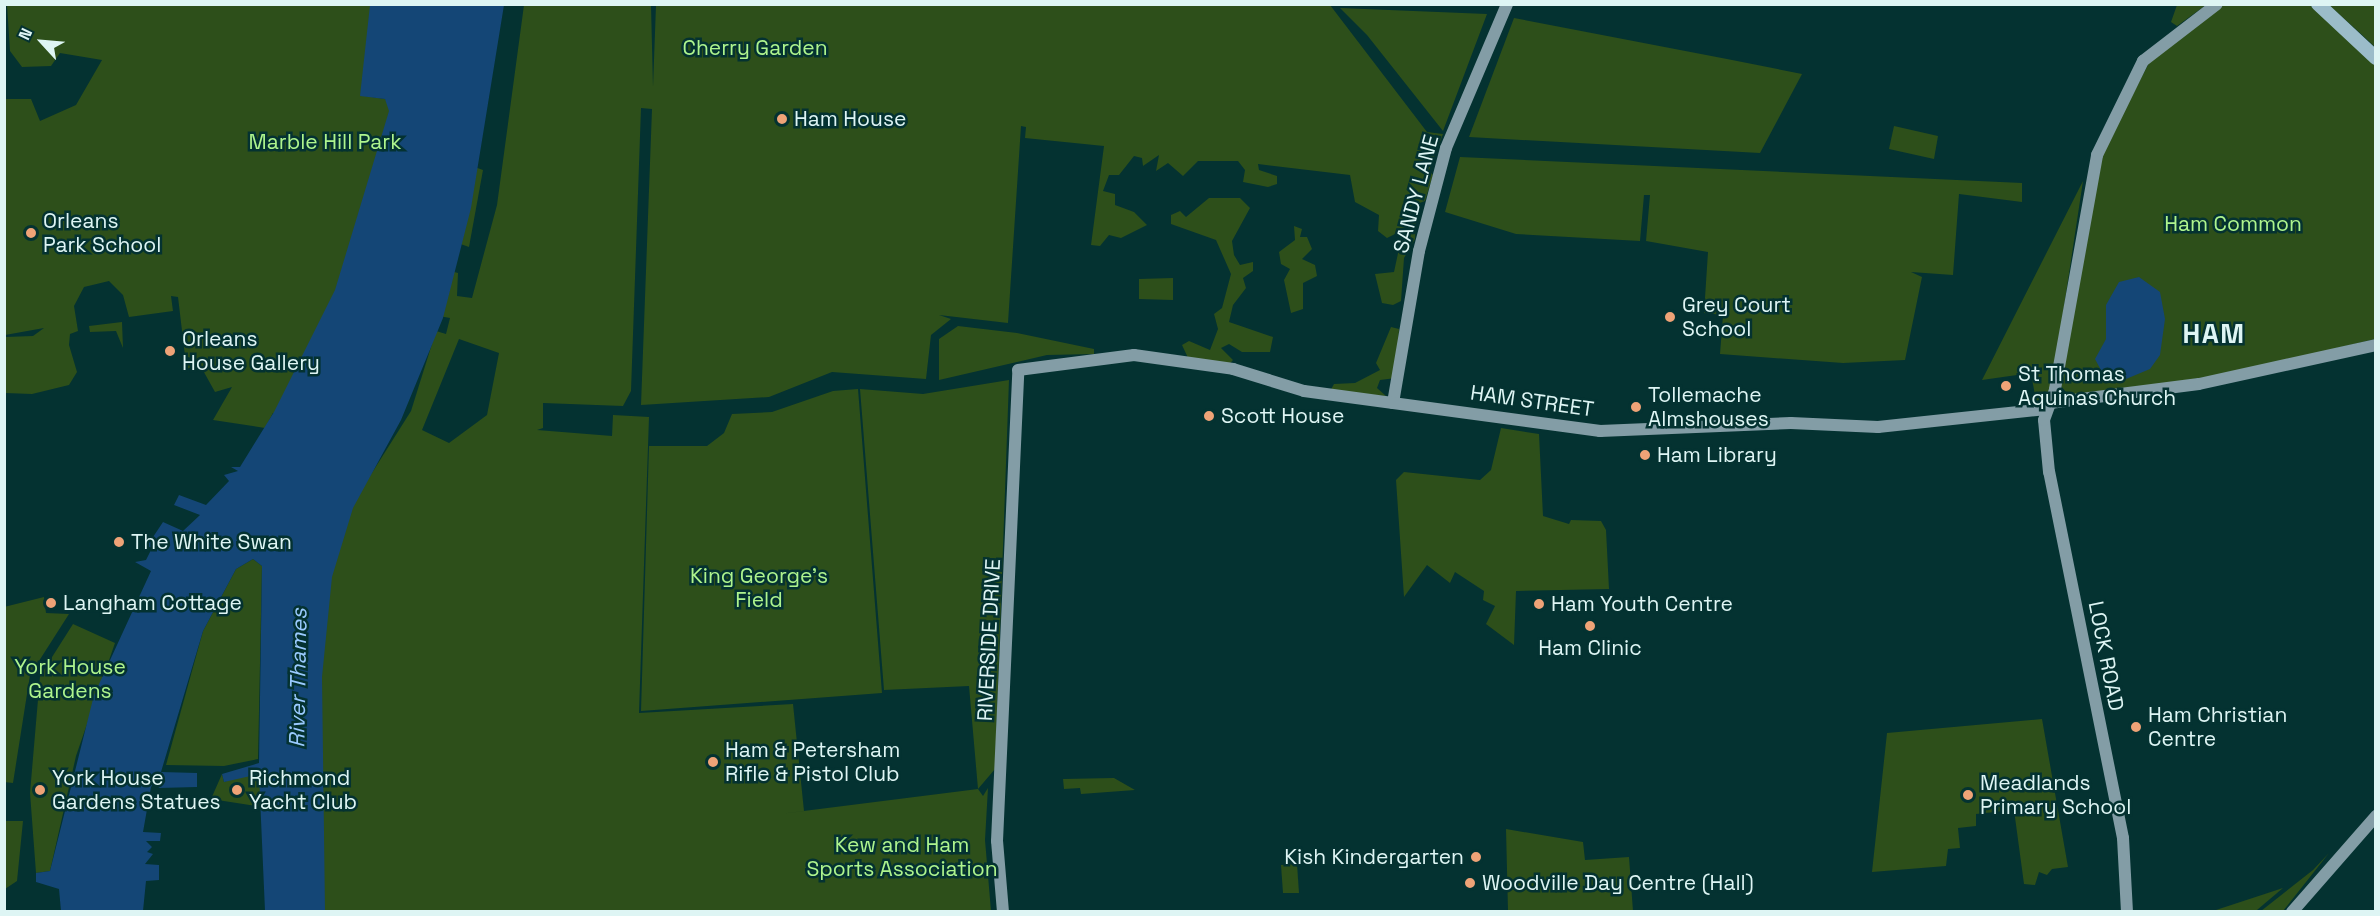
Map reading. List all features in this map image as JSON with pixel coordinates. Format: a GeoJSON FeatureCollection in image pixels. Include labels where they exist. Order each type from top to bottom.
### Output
{"type":"FeatureCollection","features":[{"type":"Feature","properties":{"kind":"main road"},"geometry":{"type":"LineString","coordinates":[[2318,4],[2376,58]]}},
{"type":"Feature","properties":{"kind":"street","name":"SANDY LANE"},"geometry":{"type":"LineString","coordinates":[[1393,403],[1419,251],[1446,148],[1507,4]]}},
{"type":"Feature","properties":{"kind":"street"},"geometry":{"type":"LineString","coordinates":[[2217,4],[2143,61],[2097,154],[2048,406],[2199,384],[2376,345]]}},
{"type":"Feature","properties":{"kind":"street","name":"HAM STREET"},"geometry":{"type":"LineString","coordinates":[[1018,370],[1134,355],[1233,369],[1285,387],[1600,431],[1791,423],[1878,427],[2048,406]]}},
{"type":"Feature","properties":{"kind":"street","name":"RIVERSIDE DRIVE"},"geometry":{"type":"LineString","coordinates":[[1003,912],[997,841],[1018,370]]}},
{"type":"Feature","properties":{"kind":"street","name":"LOCK ROAD"},"geometry":{"type":"LineString","coordinates":[[2048,406],[2049,472],[2123,838],[2127,912]]}},
{"type":"Feature","properties":{"kind":"street"},"geometry":{"type":"LineString","coordinates":[[2292,912],[2376,816]]}},
{"type":"Feature","properties":{"kind":"green space"},"geometry":{"type":"Polygon","coordinates":[[[2177,4],[2206,5],[2177,26],[2171,22],[2177,4]]]}},
{"type":"Feature","properties":{"kind":"green space","name":"Marble Hill Park"},"geometry":{"type":"Polygon","coordinates":[[[7,5],[374,5],[365,96],[385,99],[397,116],[356,247],[281,414],[273,413],[265,428],[213,420],[232,387],[215,392],[200,365],[182,370],[191,358],[185,356],[178,297],[171,296],[173,311],[129,317],[123,295],[109,281],[84,287],[74,306],[78,331],[70,334],[69,345],[77,372],[69,385],[32,394],[5,393],[5,337],[33,336],[44,328],[5,335],[5,99],[31,99],[40,121],[76,105],[102,60],[60,53],[51,66],[22,67],[10,51],[7,5]]]}},
{"type":"Feature","properties":{"kind":"green space"},"geometry":{"type":"Polygon","coordinates":[[[524,5],[651,5],[653,87],[656,5],[1330,5],[1427,132],[1443,134],[1429,170],[1433,175],[1425,201],[1406,208],[1416,218],[1415,239],[1404,258],[1401,301],[1393,305],[1382,303],[1375,274],[1394,272],[1403,230],[1387,238],[1378,231],[1379,215],[1355,202],[1350,175],[1258,164],[1259,170],[1277,176],[1277,184],[1268,187],[1243,182],[1245,170],[1238,161],[1198,161],[1183,176],[1168,163],[1156,171],[1159,155],[1143,166],[1142,158],[1134,156],[1119,175],[1109,175],[1103,191],[1115,194],[1115,205],[1134,212],[1147,225],[1121,238],[1109,235],[1100,246],[1091,245],[1104,146],[1025,138],[1026,127],[1021,126],[1008,323],[939,315],[951,319],[931,335],[926,379],[832,372],[769,397],[641,405],[652,109],[641,108],[631,391],[623,406],[543,403],[543,428],[537,430],[612,436],[613,415],[649,417],[639,713],[793,704],[804,811],[749,818],[978,789],[983,796],[988,788],[985,840],[991,911],[320,912],[314,782],[327,560],[351,506],[411,411],[436,331],[446,334],[450,318],[439,316],[443,269],[458,273],[457,296],[472,298],[497,205],[524,5]],[[459,339],[422,430],[449,443],[487,415],[499,353],[459,339]]]}},
{"type":"Feature","properties":{"kind":"green space","name":"Ham Common"},"geometry":{"type":"Polygon","coordinates":[[[2224,5],[2310,5],[2375,64],[2375,339],[2232,373],[2071,398],[2061,386],[2101,156],[2151,59],[2224,5]]]}},
{"type":"Feature","properties":{"kind":"green space"},"geometry":{"type":"Polygon","coordinates":[[[2329,5],[2375,5],[2375,47],[2360,33],[2329,5]]]}},
{"type":"Feature","properties":{"kind":"green space"},"geometry":{"type":"Polygon","coordinates":[[[1340,8],[1487,14],[1443,131],[1367,35],[1340,8]]]}},
{"type":"Feature","properties":{"kind":"green space"},"geometry":{"type":"Polygon","coordinates":[[[1514,18],[1802,74],[1760,153],[1469,137],[1514,18]]]}},
{"type":"Feature","properties":{"kind":"green space"},"geometry":{"type":"Polygon","coordinates":[[[1894,126],[1938,136],[1934,159],[1889,149],[1894,126]]]}},
{"type":"Feature","properties":{"kind":"green space"},"geometry":{"type":"Polygon","coordinates":[[[1460,157],[2022,183],[2022,202],[1959,194],[1953,275],[1911,272],[1922,277],[1905,360],[1843,363],[1720,354],[1723,315],[1704,313],[1708,252],[1646,241],[1650,195],[1644,195],[1640,241],[1516,234],[1445,212],[1460,157]]]}},
{"type":"Feature","properties":{"kind":"green space"},"geometry":{"type":"Polygon","coordinates":[[[472,166],[483,170],[469,247],[452,241],[472,166]]]}},
{"type":"Feature","properties":{"kind":"green space"},"geometry":{"type":"Polygon","coordinates":[[[2083,181],[2055,366],[2048,397],[2036,401],[2031,373],[1982,380],[2083,181]]]}},
{"type":"Feature","properties":{"kind":"green space"},"geometry":{"type":"Polygon","coordinates":[[[1209,198],[1240,198],[1250,208],[1232,241],[1234,255],[1240,265],[1253,262],[1253,271],[1243,278],[1246,288],[1233,305],[1229,322],[1273,337],[1270,352],[1242,352],[1229,344],[1221,348],[1233,360],[1227,367],[1189,360],[1182,345],[1189,341],[1210,350],[1218,329],[1214,314],[1222,308],[1231,274],[1216,240],[1171,224],[1171,215],[1180,211],[1186,217],[1209,198]]]}},
{"type":"Feature","properties":{"kind":"green space"},"geometry":{"type":"Polygon","coordinates":[[[1294,226],[1302,229],[1300,237],[1307,237],[1312,249],[1302,259],[1315,265],[1317,276],[1303,283],[1303,309],[1291,313],[1284,280],[1290,269],[1281,264],[1279,252],[1295,240],[1294,226]]]}},
{"type":"Feature","properties":{"kind":"green space"},"geometry":{"type":"Polygon","coordinates":[[[1173,278],[1173,300],[1139,299],[1139,279],[1173,278]]]}},
{"type":"Feature","properties":{"kind":"green space"},"geometry":{"type":"Polygon","coordinates":[[[122,322],[123,348],[116,331],[90,332],[89,326],[122,322]]]}},
{"type":"Feature","properties":{"kind":"green space"},"geometry":{"type":"Polygon","coordinates":[[[958,326],[1017,333],[1094,349],[1094,354],[1047,355],[939,380],[939,339],[958,326]]]}},
{"type":"Feature","properties":{"kind":"green space"},"geometry":{"type":"Polygon","coordinates":[[[1391,327],[1399,329],[1396,378],[1380,380],[1377,388],[1386,396],[1329,393],[1334,384],[1355,383],[1380,370],[1376,363],[1391,327]]]}},
{"type":"Feature","properties":{"kind":"green space"},"geometry":{"type":"Polygon","coordinates":[[[1009,380],[995,769],[978,789],[969,686],[884,690],[860,389],[923,394],[1009,380]]]}},
{"type":"Feature","properties":{"kind":"green space","name":"King George's Field"},"geometry":{"type":"Polygon","coordinates":[[[858,389],[882,693],[641,711],[649,446],[707,446],[724,433],[732,414],[772,412],[833,391],[858,389]]]}},
{"type":"Feature","properties":{"kind":"green space"},"geometry":{"type":"Polygon","coordinates":[[[1501,428],[1539,434],[1543,516],[1569,524],[1571,520],[1601,521],[1606,530],[1609,589],[1516,591],[1514,645],[1486,624],[1495,606],[1483,600],[1484,591],[1455,572],[1450,583],[1427,565],[1404,597],[1396,480],[1404,472],[1480,480],[1491,470],[1501,428]]]}},
{"type":"Feature","properties":{"kind":"green space"},"geometry":{"type":"Polygon","coordinates":[[[253,559],[262,566],[258,759],[224,766],[166,765],[203,631],[236,569],[253,559]]]}},
{"type":"Feature","properties":{"kind":"green space","name":"York House Gardens"},"geometry":{"type":"Polygon","coordinates":[[[44,597],[46,613],[69,614],[30,675],[13,783],[4,782],[4,607],[44,597]]]}},
{"type":"Feature","properties":{"kind":"green space","name":"York House Gardens"},"geometry":{"type":"Polygon","coordinates":[[[73,624],[115,643],[76,756],[50,871],[36,873],[30,793],[40,676],[73,624]]]}},
{"type":"Feature","properties":{"kind":"green space","name":"Meadlands Primary School"},"geometry":{"type":"Polygon","coordinates":[[[2042,719],[2068,867],[2052,869],[2047,875],[2039,872],[2035,885],[2024,884],[2014,810],[1976,814],[1976,826],[1958,828],[1960,848],[1948,849],[1946,866],[1872,872],[1887,733],[2042,719]]]}},
{"type":"Feature","properties":{"kind":"green space"},"geometry":{"type":"Polygon","coordinates":[[[252,772],[259,774],[262,807],[211,799],[222,774],[224,782],[252,772]]]}},
{"type":"Feature","properties":{"kind":"green space"},"geometry":{"type":"Polygon","coordinates":[[[1114,778],[1135,790],[1081,794],[1080,788],[1064,789],[1063,779],[1114,778]]]}},
{"type":"Feature","properties":{"kind":"green space"},"geometry":{"type":"Polygon","coordinates":[[[5,821],[23,821],[17,881],[5,889],[5,821]]]}},
{"type":"Feature","properties":{"kind":"green space"},"geometry":{"type":"Polygon","coordinates":[[[1506,829],[1583,842],[1585,860],[1629,857],[1633,911],[1508,911],[1506,829]]]}},
{"type":"Feature","properties":{"kind":"green space"},"geometry":{"type":"Polygon","coordinates":[[[2329,853],[2283,911],[2261,911],[2313,870],[2329,853]]]}},
{"type":"Feature","properties":{"kind":"green space"},"geometry":{"type":"Polygon","coordinates":[[[1297,864],[1299,893],[1283,893],[1281,865],[1297,864]]]}},
{"type":"Feature","properties":{"kind":"green space"},"geometry":{"type":"Polygon","coordinates":[[[2283,888],[2257,910],[2216,911],[2216,910],[2283,888]]]}},
{"type":"Feature","properties":{"kind":"water","name":"River Thames"},"geometry":{"type":"Polygon","coordinates":[[[370,5],[504,5],[471,208],[443,318],[401,420],[353,508],[332,577],[322,677],[325,911],[265,911],[259,774],[224,782],[222,774],[259,763],[262,566],[253,559],[236,569],[203,631],[161,772],[197,773],[197,787],[159,788],[155,781],[151,787],[143,832],[161,833],[160,841],[146,841],[152,847],[147,852],[153,854],[145,864],[159,865],[159,880],[146,881],[143,911],[61,911],[59,889],[36,882],[36,873],[50,871],[94,695],[151,571],[135,562],[146,560],[152,548],[147,546],[163,522],[183,531],[200,515],[174,505],[179,495],[206,505],[229,481],[224,475],[238,471],[231,467],[240,467],[274,412],[335,290],[389,111],[385,99],[360,96],[370,5]]]}},
{"type":"Feature","properties":{"kind":"water"},"geometry":{"type":"Polygon","coordinates":[[[2139,277],[2160,292],[2165,319],[2160,355],[2150,369],[2126,379],[2103,374],[2095,359],[2106,339],[2106,305],[2119,282],[2139,277]]]}},
{"type":"Feature","properties":{"kind":"place","name":"Ham House"},"geometry":{"type":"Point","coordinates":[782,119]}},
{"type":"Feature","properties":{"kind":"place","name":"Orleans Park School"},"geometry":{"type":"Point","coordinates":[31,233]}},
{"type":"Feature","properties":{"kind":"place","name":"Grey Court School"},"geometry":{"type":"Point","coordinates":[1670,317]}},
{"type":"Feature","properties":{"kind":"place","name":"Orleans House Gallery"},"geometry":{"type":"Point","coordinates":[170,351]}},
{"type":"Feature","properties":{"kind":"place","name":"St Thomas Aquinas Church"},"geometry":{"type":"Point","coordinates":[2006,386]}},
{"type":"Feature","properties":{"kind":"place","name":"Tollemache Almshouses"},"geometry":{"type":"Point","coordinates":[1636,407]}},
{"type":"Feature","properties":{"kind":"place","name":"Scott House"},"geometry":{"type":"Point","coordinates":[1209,416]}},
{"type":"Feature","properties":{"kind":"place","name":"Ham Library"},"geometry":{"type":"Point","coordinates":[1645,455]}},
{"type":"Feature","properties":{"kind":"place","name":"The White Swan"},"geometry":{"type":"Point","coordinates":[119,542]}},
{"type":"Feature","properties":{"kind":"place","name":"Langham Cottage"},"geometry":{"type":"Point","coordinates":[51,603]}},
{"type":"Feature","properties":{"kind":"place","name":"Ham Youth Centre"},"geometry":{"type":"Point","coordinates":[1539,604]}},
{"type":"Feature","properties":{"kind":"place","name":"Ham Clinic"},"geometry":{"type":"Point","coordinates":[1590,626]}},
{"type":"Feature","properties":{"kind":"place","name":"Ham Christian Centre"},"geometry":{"type":"Point","coordinates":[2136,727]}},
{"type":"Feature","properties":{"kind":"place","name":"Ham & Petersham Rifle & Pistol Club"},"geometry":{"type":"Point","coordinates":[713,762]}},
{"type":"Feature","properties":{"kind":"place","name":"York House Gardens Statues"},"geometry":{"type":"Point","coordinates":[40,790]}},
{"type":"Feature","properties":{"kind":"place","name":"Richmond Yacht Club"},"geometry":{"type":"Point","coordinates":[237,790]}},
{"type":"Feature","properties":{"kind":"place","name":"Meadlands Primary School"},"geometry":{"type":"Point","coordinates":[1968,795]}},
{"type":"Feature","properties":{"kind":"place","name":"Kish Kindergarten"},"geometry":{"type":"Point","coordinates":[1476,857]}},
{"type":"Feature","properties":{"kind":"place","name":"Woodville Day Centre (Hall)"},"geometry":{"type":"Point","coordinates":[1470,883]}},
{"type":"Feature","properties":{"kind":"district","name":"HAM"},"geometry":{"type":"Point","coordinates":[2214,334]}},
{"type":"Feature","properties":{"kind":"park label","name":"Cherry Garden"},"geometry":{"type":"Point","coordinates":[755,48]}},
{"type":"Feature","properties":{"kind":"park label","name":"Kew and Ham Sports Association"},"geometry":{"type":"Point","coordinates":[902,857]}}]}
